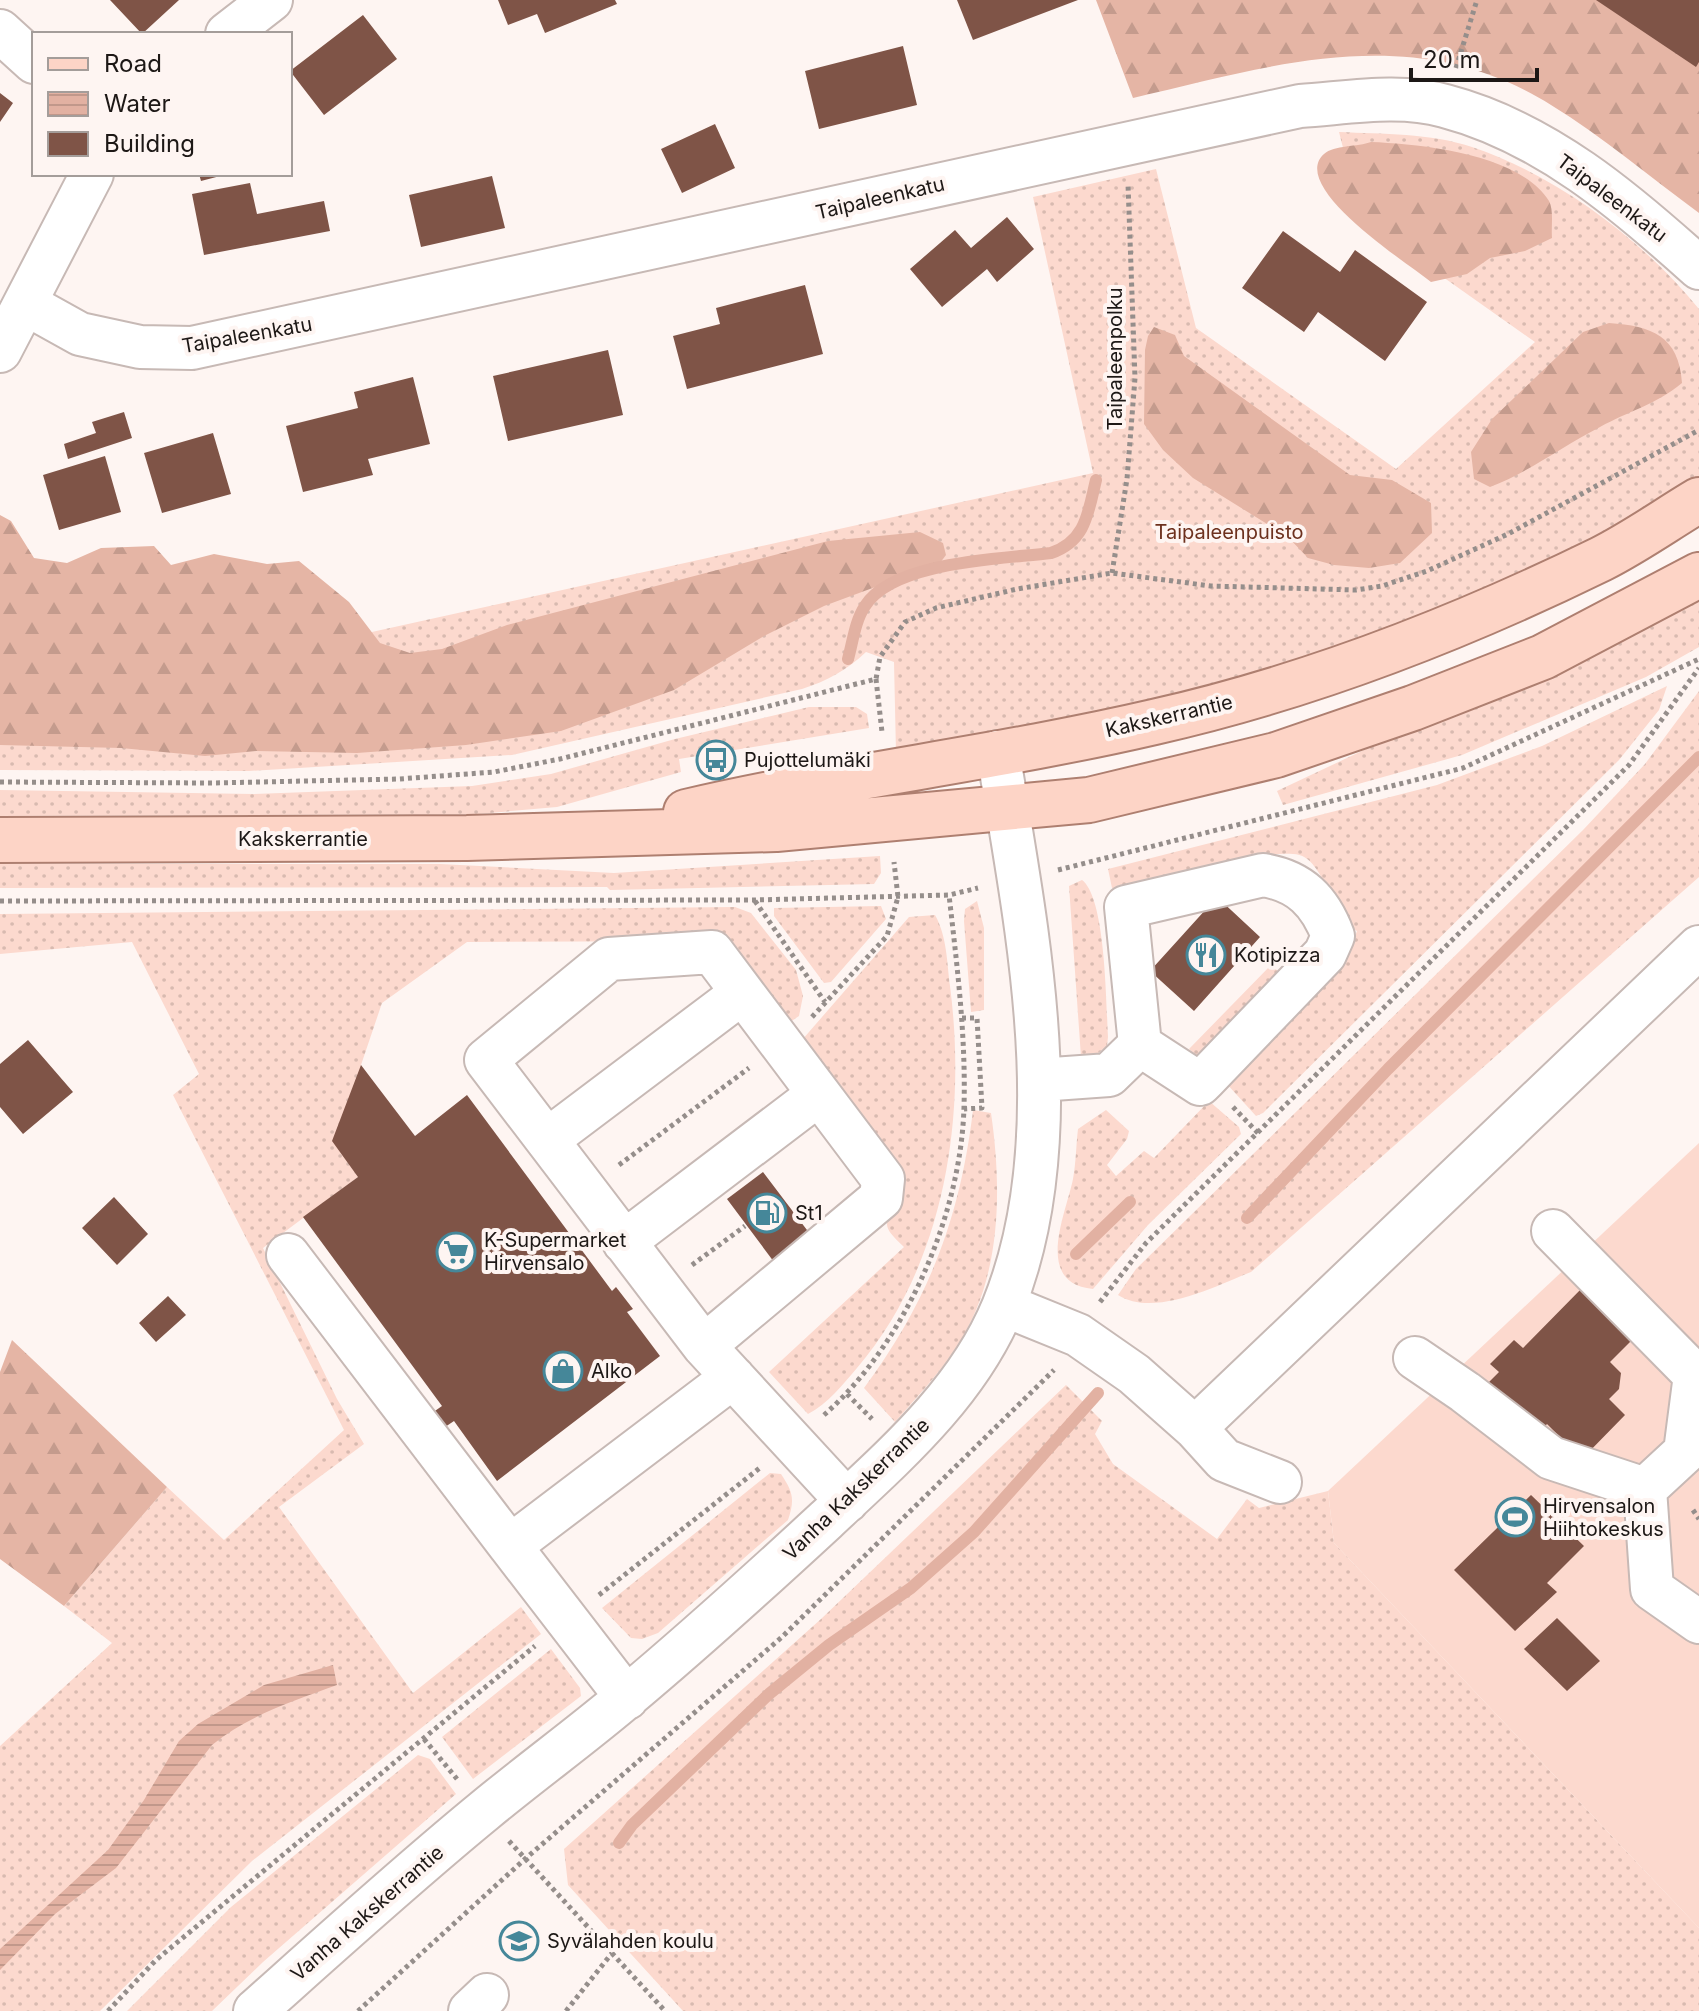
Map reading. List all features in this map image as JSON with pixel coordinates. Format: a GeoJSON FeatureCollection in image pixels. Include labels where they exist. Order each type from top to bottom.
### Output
{"type":"FeatureCollection","features":[{"type":"Feature","properties":{"kind":"main road","name":"Kakskerrantie"},"geometry":{"type":"LineString","coordinates":[[605,831],[765,794],[1153,723],[1361,663],[1603,558],[1699,500]]}},
{"type":"Feature","properties":{"kind":"main road","name":"Kakskerrantie"},"geometry":{"type":"LineString","coordinates":[[0,840],[467,838],[605,831],[776,829],[1089,800],[1276,755],[1413,708],[1543,657],[1699,575]]}},
{"type":"Feature","properties":{"kind":"street"},"geometry":{"type":"LineString","coordinates":[[230,32],[271,0]]}},
{"type":"Feature","properties":{"kind":"street"},"geometry":{"type":"LineString","coordinates":[[0,31],[32,60]]}},
{"type":"Feature","properties":{"kind":"street","name":"Taipaleenkatu"},"geometry":{"type":"LineString","coordinates":[[26,304],[80,334],[140,347],[192,348],[1300,106],[1400,99],[1444,105],[1493,123],[1572,163],[1699,268]]}},
{"type":"Feature","properties":{"kind":"street"},"geometry":{"type":"LineString","coordinates":[[0,351],[91,176]]}},
{"type":"Feature","properties":{"kind":"street","name":"Vanha Kakskerrantie"},"geometry":{"type":"LineString","coordinates":[[274,2005],[483,1811],[627,1698],[847,1501],[902,1449],[980,1353],[1004,1305],[1025,1233],[1034,1180],[1039,1080],[1019,879],[998,752]]}},
{"type":"Feature","properties":{"kind":"street"},"geometry":{"type":"LineString","coordinates":[[1263,875],[1286,879],[1304,889],[1326,917],[1333,936],[1325,954],[1200,1084],[1140,1045],[1126,907],[1263,875]]}},
{"type":"Feature","properties":{"kind":"street"},"geometry":{"type":"LineString","coordinates":[[1195,1428],[1699,947]]}},
{"type":"Feature","properties":{"kind":"street"},"geometry":{"type":"LineString","coordinates":[[704,1346],[881,1198],[883,1179],[712,952],[609,959],[486,1060],[704,1346],[847,1501]]}},
{"type":"Feature","properties":{"kind":"street"},"geometry":{"type":"LineString","coordinates":[[547,1140],[742,993]]}},
{"type":"Feature","properties":{"kind":"street"},"geometry":{"type":"LineString","coordinates":[[1039,1080],[1109,1075],[1140,1045]]}},
{"type":"Feature","properties":{"kind":"street"},"geometry":{"type":"LineString","coordinates":[[624,1242],[819,1094]]}},
{"type":"Feature","properties":{"kind":"street"},"geometry":{"type":"LineString","coordinates":[[1553,1231],[1695,1375],[1685,1452],[1645,1489]]}},
{"type":"Feature","properties":{"kind":"street"},"geometry":{"type":"LineString","coordinates":[[288,1255],[627,1698]]}},
{"type":"Feature","properties":{"kind":"street"},"geometry":{"type":"LineString","coordinates":[[1004,1305],[1078,1335],[1134,1374],[1195,1428],[1224,1460],[1280,1482]]}},
{"type":"Feature","properties":{"kind":"street"},"geometry":{"type":"LineString","coordinates":[[1415,1358],[1551,1458],[1645,1489]]}},
{"type":"Feature","properties":{"kind":"street"},"geometry":{"type":"LineString","coordinates":[[510,1546],[733,1377]]}},
{"type":"Feature","properties":{"kind":"street"},"geometry":{"type":"LineString","coordinates":[[1645,1489],[1652,1589],[1699,1622]]}},
{"type":"Feature","properties":{"kind":"path"},"geometry":{"type":"LineString","coordinates":[[1444,105],[1477,0]]}},
{"type":"Feature","properties":{"kind":"path","name":"Taipaleenpolku"},"geometry":{"type":"LineString","coordinates":[[1112,573],[1127,479],[1135,378],[1126,143]]}},
{"type":"Feature","properties":{"kind":"path"},"geometry":{"type":"LineString","coordinates":[[881,731],[876,679],[880,657],[905,622],[936,608],[1017,589],[1112,573],[1238,588],[1356,590],[1382,586],[1427,571],[1508,534],[1699,430]]}},
{"type":"Feature","properties":{"kind":"path"},"geometry":{"type":"LineString","coordinates":[[0,901],[754,900],[949,895],[1463,768],[1699,659]]}},
{"type":"Feature","properties":{"kind":"path"},"geometry":{"type":"LineString","coordinates":[[1104,1296],[1146,1243],[1629,765],[1699,668]]}},
{"type":"Feature","properties":{"kind":"path"},"geometry":{"type":"LineString","coordinates":[[0,782],[228,783],[399,779],[494,772],[560,759],[876,679]]}},
{"type":"Feature","properties":{"kind":"path"},"geometry":{"type":"LineString","coordinates":[[585,1190],[798,1033],[887,936],[898,897]]}},
{"type":"Feature","properties":{"kind":"path"},"geometry":{"type":"LineString","coordinates":[[754,900],[825,1002]]}},
{"type":"Feature","properties":{"kind":"path"},"geometry":{"type":"LineString","coordinates":[[962,1018],[977,1018],[982,1108],[964,1109]]}},
{"type":"Feature","properties":{"kind":"path"},"geometry":{"type":"LineString","coordinates":[[358,2011],[525,1859],[782,1637],[1054,1370]]}},
{"type":"Feature","properties":{"kind":"path"},"geometry":{"type":"LineString","coordinates":[[1693,1510],[1699,1519]]}},
{"type":"Feature","properties":{"kind":"path"},"geometry":{"type":"LineString","coordinates":[[525,1859],[665,2011]]}},
{"type":"Feature","properties":{"kind":"path"},"geometry":{"type":"LineString","coordinates":[[566,2011],[612,1953]]}},
{"type":"Feature","properties":{"kind":"green space"},"geometry":{"type":"Polygon","coordinates":[[[1096,0],[1699,0],[1699,213],[1551,105],[1500,79],[1449,63],[1397,56],[1345,57],[1240,73],[1133,98],[1096,0]]]}},
{"type":"Feature","properties":{"kind":"green space","name":"Taipaleenpuisto"},"geometry":{"type":"Polygon","coordinates":[[[1339,132],[1440,139],[1504,159],[1566,192],[1596,213],[1677,283],[1699,309],[1699,481],[1641,517],[1473,601],[1215,690],[896,753],[894,662],[866,652],[836,674],[802,689],[512,755],[249,771],[0,770],[0,543],[150,681],[1093,473],[1033,197],[1156,169],[1196,328],[1396,469],[1535,342],[1361,219],[1339,132]]]}},
{"type":"Feature","properties":{"kind":"green space"},"geometry":{"type":"Polygon","coordinates":[[[1371,142],[1442,149],[1493,162],[1516,172],[1535,185],[1549,201],[1552,238],[1525,251],[1490,258],[1467,274],[1431,282],[1356,224],[1322,186],[1317,168],[1324,154],[1371,142]]]}},
{"type":"Feature","properties":{"kind":"green space"},"geometry":{"type":"Polygon","coordinates":[[[1609,323],[1638,327],[1660,336],[1675,354],[1682,383],[1504,481],[1490,487],[1474,479],[1471,452],[1492,419],[1583,332],[1609,323]]]}},
{"type":"Feature","properties":{"kind":"green space"},"geometry":{"type":"Polygon","coordinates":[[[1154,327],[1175,335],[1184,356],[1350,475],[1392,480],[1431,503],[1432,533],[1400,563],[1369,568],[1334,565],[1308,558],[1288,537],[1193,478],[1163,450],[1144,424],[1145,350],[1154,327]]]}},
{"type":"Feature","properties":{"kind":"green space"},"geometry":{"type":"Polygon","coordinates":[[[0,515],[11,521],[34,558],[67,563],[101,548],[154,546],[171,565],[214,554],[267,564],[299,561],[349,602],[380,643],[410,653],[442,649],[507,625],[828,541],[920,532],[943,543],[946,555],[940,563],[824,606],[764,636],[674,690],[561,731],[466,745],[357,753],[256,751],[205,756],[121,748],[0,745],[0,515]]]}},
{"type":"Feature","properties":{"kind":"green space"},"geometry":{"type":"Polygon","coordinates":[[[1699,592],[1699,647],[1646,677],[1462,755],[1283,805],[1277,791],[1699,592]]]}},
{"type":"Feature","properties":{"kind":"green space"},"geometry":{"type":"Polygon","coordinates":[[[1667,686],[1659,710],[1619,760],[1263,1113],[1256,1116],[1226,1083],[1353,942],[1357,931],[1342,919],[1314,866],[1299,855],[1274,854],[1230,861],[1117,889],[1112,888],[1108,869],[1437,785],[1542,746],[1667,686]]]}},
{"type":"Feature","properties":{"kind":"green space"},"geometry":{"type":"Polygon","coordinates":[[[1699,691],[1699,877],[1251,1272],[1167,1302],[1133,1301],[1118,1295],[1136,1269],[1583,830],[1645,764],[1699,691]]]}},
{"type":"Feature","properties":{"kind":"green space"},"geometry":{"type":"Polygon","coordinates":[[[809,707],[856,707],[867,714],[869,728],[679,759],[681,772],[557,807],[478,814],[0,816],[0,790],[254,794],[472,786],[551,774],[675,739],[809,707]]]}},
{"type":"Feature","properties":{"kind":"green space"},"geometry":{"type":"Polygon","coordinates":[[[880,856],[881,873],[874,884],[610,890],[607,887],[0,888],[0,864],[440,864],[614,873],[880,856]]]}},
{"type":"Feature","properties":{"kind":"green space"},"geometry":{"type":"Polygon","coordinates":[[[1082,880],[1096,907],[1105,978],[1107,1046],[1092,1058],[1081,1057],[1069,886],[1082,880]]]}},
{"type":"Feature","properties":{"kind":"green space"},"geometry":{"type":"Polygon","coordinates":[[[977,901],[984,928],[984,1010],[971,1012],[964,921],[965,909],[977,901]]]}},
{"type":"Feature","properties":{"kind":"green space"},"geometry":{"type":"Polygon","coordinates":[[[881,906],[886,919],[831,982],[824,983],[774,916],[774,908],[881,906]]]}},
{"type":"Feature","properties":{"kind":"green space"},"geometry":{"type":"Polygon","coordinates":[[[735,907],[751,913],[796,970],[803,996],[799,1016],[790,1022],[732,941],[467,942],[382,1003],[361,1065],[358,1177],[263,1248],[337,1399],[364,1444],[279,1507],[413,1693],[521,1607],[541,1634],[252,1861],[100,2011],[0,2011],[0,1746],[112,1643],[64,1606],[167,1487],[224,1540],[344,1430],[173,1095],[199,1074],[132,942],[0,954],[0,914],[735,907]]]}},
{"type":"Feature","properties":{"kind":"green space"},"geometry":{"type":"Polygon","coordinates":[[[935,915],[946,950],[954,1036],[955,1086],[943,1188],[930,1236],[911,1283],[887,1327],[841,1387],[808,1414],[769,1372],[904,1247],[887,1224],[900,1198],[802,1040],[909,917],[935,915]]]}},
{"type":"Feature","properties":{"kind":"green space"},"geometry":{"type":"Polygon","coordinates":[[[1271,965],[1280,973],[1198,1057],[1189,1049],[1271,965]]]}},
{"type":"Feature","properties":{"kind":"green space"},"geometry":{"type":"Polygon","coordinates":[[[1209,1101],[1239,1127],[1241,1134],[1148,1225],[1093,1289],[1075,1284],[1064,1274],[1058,1261],[1058,1245],[1073,1179],[1078,1129],[1106,1110],[1129,1131],[1127,1139],[1107,1165],[1116,1176],[1144,1151],[1154,1158],[1209,1101]]]}},
{"type":"Feature","properties":{"kind":"green space"},"geometry":{"type":"Polygon","coordinates":[[[973,1110],[991,1113],[997,1172],[995,1232],[983,1292],[957,1346],[895,1422],[864,1388],[907,1323],[938,1256],[960,1187],[973,1110]]]}},
{"type":"Feature","properties":{"kind":"green space","name":"Hirvensalon Hiihtokeskus"},"geometry":{"type":"Polygon","coordinates":[[[1699,1143],[1699,1928],[1334,1543],[1328,1491],[1699,1143]]]}},
{"type":"Feature","properties":{"kind":"green space"},"geometry":{"type":"Polygon","coordinates":[[[12,1340],[167,1487],[64,1606],[0,1559],[0,1372],[12,1340]]]}},
{"type":"Feature","properties":{"kind":"green space"},"geometry":{"type":"Polygon","coordinates":[[[1066,1385],[1102,1421],[1095,1434],[1113,1464],[1217,1539],[1247,1499],[1259,1508],[1328,1491],[1334,1543],[1699,1928],[1699,2011],[683,2011],[568,1885],[564,1849],[821,1619],[1066,1385]]]}},
{"type":"Feature","properties":{"kind":"green space"},"geometry":{"type":"Polygon","coordinates":[[[770,1473],[781,1474],[790,1491],[792,1506],[788,1520],[658,1633],[642,1639],[631,1638],[602,1608],[770,1473]]]}},
{"type":"Feature","properties":{"kind":"green space"},"geometry":{"type":"Polygon","coordinates":[[[551,1649],[580,1688],[581,1696],[473,1779],[442,1737],[551,1649]]]}},
{"type":"Feature","properties":{"kind":"green space"},"geometry":{"type":"Polygon","coordinates":[[[418,1755],[430,1759],[456,1794],[263,1962],[212,2011],[127,2011],[231,1907],[418,1755]]]}},
{"type":"Feature","properties":{"kind":"water"},"geometry":{"type":"Polygon","coordinates":[[[333,1665],[337,1685],[256,1717],[212,1745],[116,1868],[55,1914],[0,1970],[0,1949],[108,1850],[144,1800],[179,1741],[198,1724],[264,1685],[333,1665]]]}},
{"type":"Feature","properties":{"kind":"building"},"geometry":{"type":"Polygon","coordinates":[[[110,0],[179,0],[144,32],[140,32],[110,0]]]}},
{"type":"Feature","properties":{"kind":"building"},"geometry":{"type":"Polygon","coordinates":[[[498,0],[615,0],[617,4],[545,33],[537,14],[508,25],[498,0]]]}},
{"type":"Feature","properties":{"kind":"building"},"geometry":{"type":"Polygon","coordinates":[[[957,0],[1078,0],[973,40],[957,0]]]}},
{"type":"Feature","properties":{"kind":"building"},"geometry":{"type":"Polygon","coordinates":[[[1596,0],[1699,0],[1699,62],[1696,67],[1596,0]]]}},
{"type":"Feature","properties":{"kind":"building"},"geometry":{"type":"Polygon","coordinates":[[[363,15],[397,59],[324,115],[292,69],[363,15]]]}},
{"type":"Feature","properties":{"kind":"building"},"geometry":{"type":"Polygon","coordinates":[[[903,46],[917,105],[819,129],[805,71],[903,46]]]}},
{"type":"Feature","properties":{"kind":"building"},"geometry":{"type":"Polygon","coordinates":[[[0,93],[13,103],[0,122],[0,93]]]}},
{"type":"Feature","properties":{"kind":"building"},"geometry":{"type":"Polygon","coordinates":[[[715,124],[735,168],[682,193],[661,149],[715,124]]]}},
{"type":"Feature","properties":{"kind":"building"},"geometry":{"type":"Polygon","coordinates":[[[200,176],[220,176],[201,181],[200,176]]]}},
{"type":"Feature","properties":{"kind":"building"},"geometry":{"type":"Polygon","coordinates":[[[492,176],[505,228],[421,247],[409,195],[492,176]]]}},
{"type":"Feature","properties":{"kind":"building"},"geometry":{"type":"Polygon","coordinates":[[[250,183],[257,214],[324,201],[330,231],[204,255],[192,194],[250,183]]]}},
{"type":"Feature","properties":{"kind":"building"},"geometry":{"type":"Polygon","coordinates":[[[1007,217],[1034,249],[997,282],[987,269],[942,307],[910,269],[955,230],[971,248],[1007,217]]]}},
{"type":"Feature","properties":{"kind":"building"},"geometry":{"type":"Polygon","coordinates":[[[1283,231],[1340,272],[1355,250],[1427,302],[1385,361],[1318,312],[1304,332],[1242,288],[1283,231]]]}},
{"type":"Feature","properties":{"kind":"building"},"geometry":{"type":"Polygon","coordinates":[[[805,285],[823,354],[687,389],[673,336],[720,324],[716,308],[805,285]]]}},
{"type":"Feature","properties":{"kind":"building"},"geometry":{"type":"Polygon","coordinates":[[[608,350],[623,415],[508,441],[493,376],[608,350]]]}},
{"type":"Feature","properties":{"kind":"building"},"geometry":{"type":"Polygon","coordinates":[[[413,377],[430,444],[368,459],[373,475],[303,492],[286,426],[358,408],[354,392],[413,377]]]}},
{"type":"Feature","properties":{"kind":"building"},"geometry":{"type":"Polygon","coordinates":[[[124,412],[132,438],[68,459],[64,444],[96,433],[92,422],[124,412]]]}},
{"type":"Feature","properties":{"kind":"building"},"geometry":{"type":"Polygon","coordinates":[[[213,433],[231,494],[162,513],[144,453],[213,433]]]}},
{"type":"Feature","properties":{"kind":"building"},"geometry":{"type":"Polygon","coordinates":[[[105,456],[121,512],[59,530],[43,475],[105,456]]]}},
{"type":"Feature","properties":{"kind":"building"},"geometry":{"type":"Polygon","coordinates":[[[1217,897],[1260,937],[1194,1011],[1150,971],[1217,897]]]}},
{"type":"Feature","properties":{"kind":"building"},"geometry":{"type":"Polygon","coordinates":[[[28,1040],[73,1092],[23,1134],[0,1107],[0,1064],[28,1040]]]}},
{"type":"Feature","properties":{"kind":"building","name":"K-Supermarket Hirvensalo"},"geometry":{"type":"Polygon","coordinates":[[[361,1065],[415,1136],[467,1095],[612,1291],[616,1287],[633,1309],[627,1312],[660,1356],[497,1481],[454,1421],[433,1435],[422,1420],[442,1406],[303,1217],[358,1177],[332,1141],[361,1065]]]}},
{"type":"Feature","properties":{"kind":"building"},"geometry":{"type":"Polygon","coordinates":[[[763,1172],[810,1234],[774,1262],[727,1199],[763,1172]]]}},
{"type":"Feature","properties":{"kind":"building"},"geometry":{"type":"Polygon","coordinates":[[[114,1197],[148,1234],[117,1265],[82,1228],[114,1197]]]}},
{"type":"Feature","properties":{"kind":"building","name":"Hirvensalon Hiihtokeskus"},"geometry":{"type":"Polygon","coordinates":[[[1583,1287],[1634,1338],[1610,1362],[1621,1373],[1619,1389],[1609,1399],[1625,1415],[1582,1459],[1547,1424],[1534,1438],[1484,1387],[1499,1372],[1490,1364],[1514,1340],[1523,1348],[1583,1287]]]}},
{"type":"Feature","properties":{"kind":"building"},"geometry":{"type":"Polygon","coordinates":[[[168,1296],[186,1315],[156,1342],[139,1323],[168,1296]]]}},
{"type":"Feature","properties":{"kind":"building"},"geometry":{"type":"Polygon","coordinates":[[[1531,1495],[1584,1546],[1547,1583],[1557,1592],[1515,1631],[1454,1570],[1531,1495]]]}},
{"type":"Feature","properties":{"kind":"building"},"geometry":{"type":"Polygon","coordinates":[[[1557,1618],[1600,1661],[1567,1691],[1524,1649],[1557,1618]]]}},
{"type":"Feature","properties":{"kind":"waterway"},"geometry":{"type":"LineString","coordinates":[[848,659],[862,612],[879,591],[924,571],[1051,553],[1063,548],[1084,524],[1096,480]]}},
{"type":"Feature","properties":{"kind":"waterway"},"geometry":{"type":"LineString","coordinates":[[1247,1218],[1388,1069],[1699,757]]}},
{"type":"Feature","properties":{"kind":"waterway"},"geometry":{"type":"LineString","coordinates":[[1076,1254],[1130,1202]]}},
{"type":"Feature","properties":{"kind":"waterway"},"geometry":{"type":"LineString","coordinates":[[619,1843],[632,1825],[769,1694],[829,1645],[911,1588],[974,1532],[1098,1393]]}},
{"type":"Feature","properties":{"kind":"place","name":"Pujottelumäki"},"geometry":{"type":"Point","coordinates":[716,760]}},
{"type":"Feature","properties":{"kind":"place","name":"Kotipizza"},"geometry":{"type":"Point","coordinates":[1206,955]}},
{"type":"Feature","properties":{"kind":"place","name":"St1"},"geometry":{"type":"Point","coordinates":[767,1213]}},
{"type":"Feature","properties":{"kind":"place","name":"K-Supermarket Hirvensalo"},"geometry":{"type":"Point","coordinates":[456,1252]}},
{"type":"Feature","properties":{"kind":"place","name":"Alko"},"geometry":{"type":"Point","coordinates":[563,1371]}},
{"type":"Feature","properties":{"kind":"place","name":"Hirvensalon Hiihtokeskus"},"geometry":{"type":"Point","coordinates":[1515,1517]}},
{"type":"Feature","properties":{"kind":"place","name":"Syvälahden koulu"},"geometry":{"type":"Point","coordinates":[519,1941]}}]}
